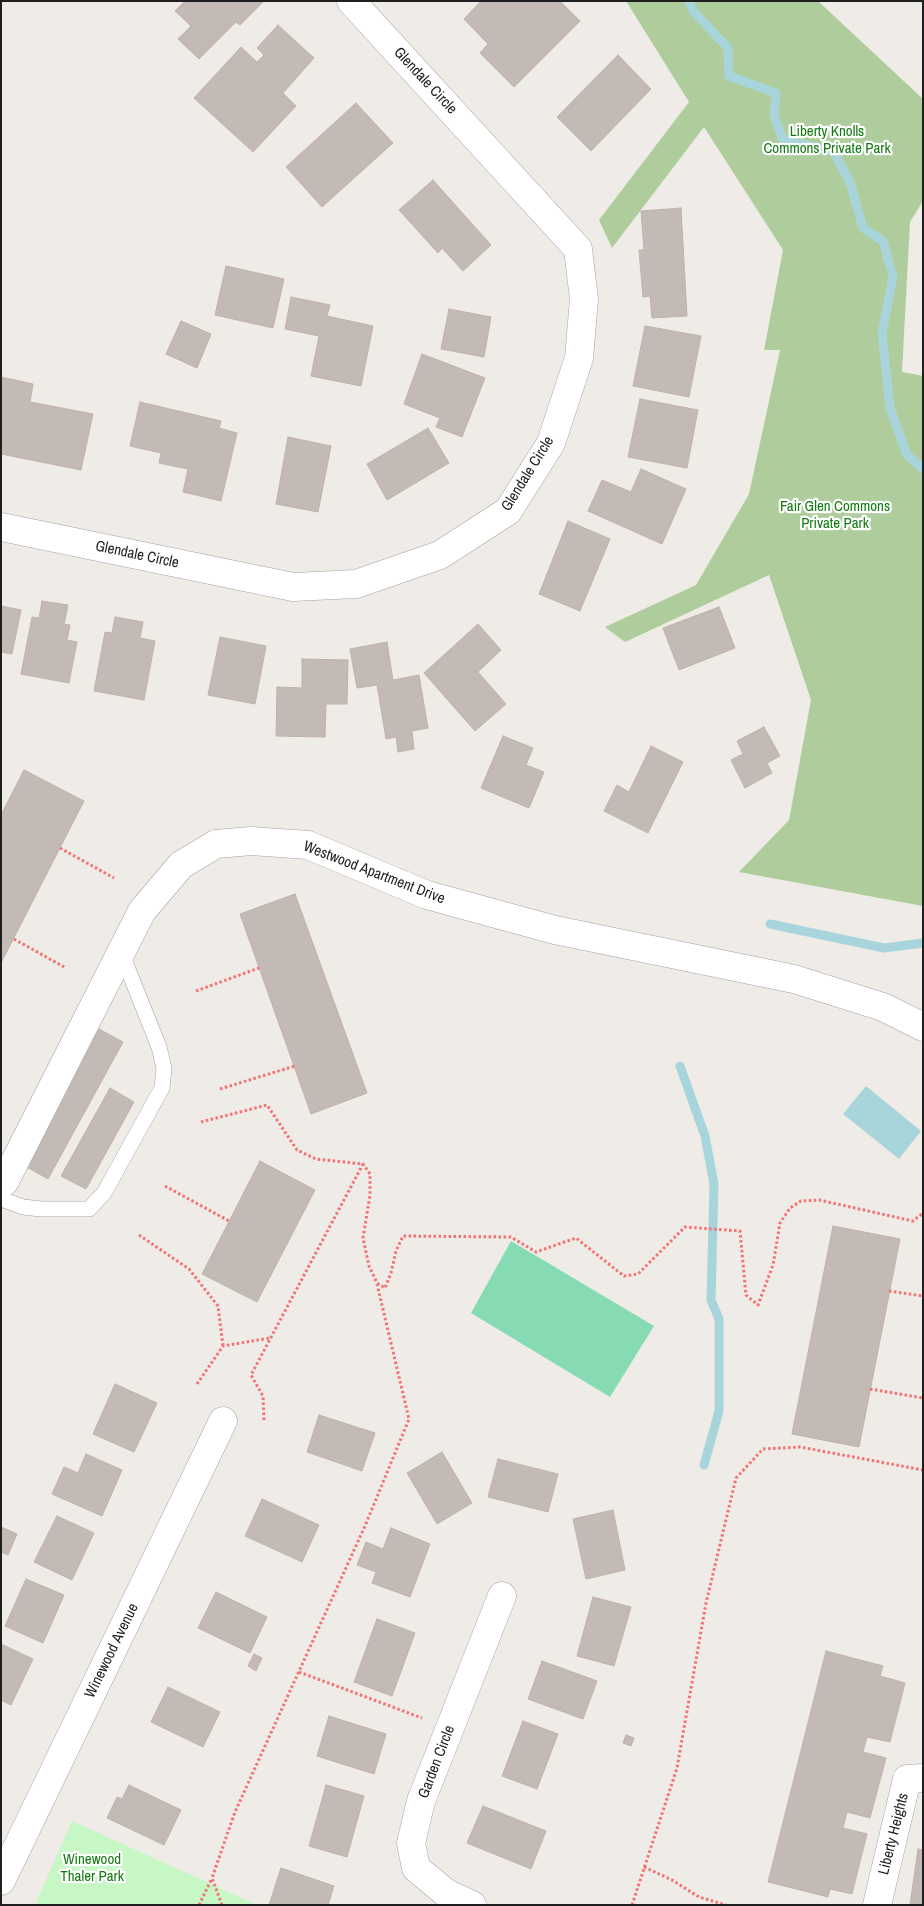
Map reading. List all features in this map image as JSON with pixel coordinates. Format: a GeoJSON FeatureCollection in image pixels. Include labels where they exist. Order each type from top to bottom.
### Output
{"type":"FeatureCollection","features":[{"type":"Feature","properties":{"kind":"street","name":"Glendale Circle"},"geometry":{"type":"LineString","coordinates":[[1,527],[293,587],[356,584],[440,555],[508,511],[551,443],[579,358],[584,299],[578,249],[351,1]]}},
{"type":"Feature","properties":{"kind":"street","name":"Westwood Apartment Drive"},"geometry":{"type":"LineString","coordinates":[[1,1184],[5,1181],[142,911],[181,865],[216,844],[251,841],[308,845],[427,895],[555,930],[794,979],[883,1007],[923,1027]]}},
{"type":"Feature","properties":{"kind":"street","name":"Winewood Avenue"},"geometry":{"type":"LineString","coordinates":[[1,1881],[223,1421]]}},
{"type":"Feature","properties":{"kind":"street","name":"Garden Circle"},"geometry":{"type":"LineString","coordinates":[[472,1905],[446,1893],[416,1868],[411,1843],[421,1801],[502,1596]]}},
{"type":"Feature","properties":{"kind":"street","name":"Liberty Heights"},"geometry":{"type":"LineString","coordinates":[[877,1905],[907,1779],[923,1778]]}},
{"type":"Feature","properties":{"kind":"lane"},"geometry":{"type":"LineString","coordinates":[[1,1199],[41,1209],[89,1209],[104,1193],[162,1088],[164,1068],[159,1047],[121,952]]}},
{"type":"Feature","properties":{"kind":"path"},"geometry":{"type":"LineString","coordinates":[[60,848],[114,878]]}},
{"type":"Feature","properties":{"kind":"path"},"geometry":{"type":"LineString","coordinates":[[14,939],[66,968]]}},
{"type":"Feature","properties":{"kind":"path"},"geometry":{"type":"LineString","coordinates":[[196,991],[259,968]]}},
{"type":"Feature","properties":{"kind":"path"},"geometry":{"type":"LineString","coordinates":[[220,1089],[295,1066]]}},
{"type":"Feature","properties":{"kind":"path"},"geometry":{"type":"LineString","coordinates":[[199,1905],[212,1878],[235,1812],[365,1526],[409,1419],[377,1283],[369,1266],[364,1238],[370,1196],[370,1174],[363,1164],[316,1159],[298,1150],[267,1105],[201,1122]]}},
{"type":"Feature","properties":{"kind":"path"},"geometry":{"type":"LineString","coordinates":[[264,1420],[263,1396],[251,1376],[363,1164]]}},
{"type":"Feature","properties":{"kind":"path"},"geometry":{"type":"LineString","coordinates":[[165,1186],[230,1221]]}},
{"type":"Feature","properties":{"kind":"path"},"geometry":{"type":"LineString","coordinates":[[377,1283],[385,1288],[392,1273],[396,1251],[403,1236],[511,1237],[536,1252],[576,1238],[624,1276],[638,1274],[685,1226],[740,1231],[746,1295],[758,1305],[773,1265],[780,1223],[790,1208],[801,1202],[819,1200],[913,1221],[923,1213]]}},
{"type":"Feature","properties":{"kind":"path"},"geometry":{"type":"LineString","coordinates":[[139,1235],[189,1269],[218,1306],[223,1346],[197,1384]]}},
{"type":"Feature","properties":{"kind":"path"},"geometry":{"type":"LineString","coordinates":[[890,1291],[923,1296]]}},
{"type":"Feature","properties":{"kind":"path"},"geometry":{"type":"LineString","coordinates":[[223,1346],[271,1338]]}},
{"type":"Feature","properties":{"kind":"path"},"geometry":{"type":"LineString","coordinates":[[870,1389],[923,1398]]}},
{"type":"Feature","properties":{"kind":"path"},"geometry":{"type":"LineString","coordinates":[[632,1905],[677,1768],[706,1603],[736,1478],[763,1449],[800,1447],[923,1470]]}},
{"type":"Feature","properties":{"kind":"path"},"geometry":{"type":"LineString","coordinates":[[299,1672],[450,1728]]}},
{"type":"Feature","properties":{"kind":"path"},"geometry":{"type":"LineString","coordinates":[[644,1866],[672,1880],[699,1897],[726,1905]]}},
{"type":"Feature","properties":{"kind":"path"},"geometry":{"type":"LineString","coordinates":[[212,1878],[222,1905]]}},
{"type":"Feature","properties":{"kind":"green space"},"geometry":{"type":"Polygon","coordinates":[[[626,1],[818,1],[923,99],[923,201],[910,222],[902,372],[923,376],[923,906],[739,872],[789,820],[811,700],[769,575],[625,642],[605,627],[696,585],[749,494],[780,350],[764,350],[783,250],[704,127],[612,248],[599,220],[689,102],[626,1]]]}},
{"type":"Feature","properties":{"kind":"green space"},"geometry":{"type":"Polygon","coordinates":[[[511,1241],[654,1326],[610,1397],[471,1313],[511,1241]]]}},
{"type":"Feature","properties":{"kind":"green space","name":"Winewood Thaler Park"},"geometry":{"type":"Polygon","coordinates":[[[72,1821],[257,1905],[35,1905],[72,1821]]]}},
{"type":"Feature","properties":{"kind":"water"},"geometry":{"type":"Polygon","coordinates":[[[866,1086],[921,1131],[899,1159],[843,1114],[866,1086]]]}},
{"type":"Feature","properties":{"kind":"building"},"geometry":{"type":"Polygon","coordinates":[[[185,1],[264,1],[240,25],[236,22],[199,59],[178,39],[191,26],[175,11],[185,1]]]}},
{"type":"Feature","properties":{"kind":"building"},"geometry":{"type":"Polygon","coordinates":[[[481,1],[560,1],[580,21],[514,87],[480,53],[488,44],[464,19],[481,1]]]}},
{"type":"Feature","properties":{"kind":"building"},"geometry":{"type":"Polygon","coordinates":[[[278,25],[314,58],[283,93],[296,106],[253,152],[194,98],[241,47],[257,62],[264,55],[257,48],[278,25]]]}},
{"type":"Feature","properties":{"kind":"building"},"geometry":{"type":"Polygon","coordinates":[[[618,55],[651,89],[591,151],[557,117],[618,55]]]}},
{"type":"Feature","properties":{"kind":"building"},"geometry":{"type":"Polygon","coordinates":[[[356,103],[393,143],[322,207],[286,167],[356,103]]]}},
{"type":"Feature","properties":{"kind":"building"},"geometry":{"type":"Polygon","coordinates":[[[433,180],[491,245],[463,271],[442,248],[438,253],[399,210],[433,180]]]}},
{"type":"Feature","properties":{"kind":"building"},"geometry":{"type":"Polygon","coordinates":[[[681,208],[687,316],[652,318],[650,296],[643,297],[639,250],[644,250],[641,211],[681,208]]]}},
{"type":"Feature","properties":{"kind":"building"},"geometry":{"type":"Polygon","coordinates":[[[226,266],[284,279],[273,328],[215,315],[226,266]]]}},
{"type":"Feature","properties":{"kind":"building"},"geometry":{"type":"Polygon","coordinates":[[[291,297],[330,305],[327,316],[373,326],[361,386],[311,376],[319,336],[285,329],[291,297]]]}},
{"type":"Feature","properties":{"kind":"building"},"geometry":{"type":"Polygon","coordinates":[[[449,309],[491,317],[484,357],[441,349],[449,309]]]}},
{"type":"Feature","properties":{"kind":"building"},"geometry":{"type":"Polygon","coordinates":[[[181,321],[211,334],[197,368],[166,354],[181,321]]]}},
{"type":"Feature","properties":{"kind":"building"},"geometry":{"type":"Polygon","coordinates":[[[645,326],[701,336],[689,397],[633,386],[645,326]]]}},
{"type":"Feature","properties":{"kind":"building"},"geometry":{"type":"Polygon","coordinates":[[[422,354],[485,378],[462,437],[436,427],[440,418],[404,404],[422,354]]]}},
{"type":"Feature","properties":{"kind":"building"},"geometry":{"type":"Polygon","coordinates":[[[1,377],[33,384],[30,402],[93,414],[81,470],[1,454],[1,377]]]}},
{"type":"Feature","properties":{"kind":"building"},"geometry":{"type":"Polygon","coordinates":[[[640,399],[698,410],[687,468],[628,457],[640,399]]]}},
{"type":"Feature","properties":{"kind":"building"},"geometry":{"type":"Polygon","coordinates":[[[140,402],[221,421],[219,428],[237,433],[221,501],[183,492],[188,469],[159,463],[161,453],[130,446],[140,402]]]}},
{"type":"Feature","properties":{"kind":"building"},"geometry":{"type":"Polygon","coordinates":[[[428,428],[449,463],[387,500],[367,464],[428,428]]]}},
{"type":"Feature","properties":{"kind":"building"},"geometry":{"type":"Polygon","coordinates":[[[288,437],[331,446],[318,512],[276,504],[288,437]]]}},
{"type":"Feature","properties":{"kind":"building"},"geometry":{"type":"Polygon","coordinates":[[[641,469],[686,489],[662,544],[588,511],[602,480],[631,492],[641,469]]]}},
{"type":"Feature","properties":{"kind":"building"},"geometry":{"type":"Polygon","coordinates":[[[568,521],[610,539],[580,611],[539,594],[568,521]]]}},
{"type":"Feature","properties":{"kind":"building"},"geometry":{"type":"Polygon","coordinates":[[[42,601],[68,605],[64,624],[70,625],[67,640],[77,642],[69,683],[21,674],[32,617],[39,618],[42,601]]]}},
{"type":"Feature","properties":{"kind":"building"},"geometry":{"type":"Polygon","coordinates":[[[1,606],[21,610],[12,654],[1,652],[1,606]]]}},
{"type":"Feature","properties":{"kind":"building"},"geometry":{"type":"Polygon","coordinates":[[[719,607],[735,648],[679,670],[663,628],[719,607]]]}},
{"type":"Feature","properties":{"kind":"building"},"geometry":{"type":"Polygon","coordinates":[[[115,617],[143,622],[140,638],[155,641],[144,700],[94,691],[105,632],[112,633],[115,617]]]}},
{"type":"Feature","properties":{"kind":"building"},"geometry":{"type":"Polygon","coordinates":[[[478,624],[501,650],[478,672],[506,704],[475,731],[424,673],[478,624]]]}},
{"type":"Feature","properties":{"kind":"building"},"geometry":{"type":"Polygon","coordinates":[[[220,637],[266,646],[255,704],[208,695],[220,637]]]}},
{"type":"Feature","properties":{"kind":"building"},"geometry":{"type":"Polygon","coordinates":[[[387,642],[393,680],[419,675],[428,728],[412,731],[414,749],[398,752],[396,737],[386,739],[377,685],[357,688],[350,649],[387,642]]]}},
{"type":"Feature","properties":{"kind":"building"},"geometry":{"type":"Polygon","coordinates":[[[302,659],[348,660],[347,704],[326,704],[325,737],[276,736],[277,687],[302,688],[302,659]]]}},
{"type":"Feature","properties":{"kind":"building"},"geometry":{"type":"Polygon","coordinates":[[[764,727],[780,756],[767,763],[772,773],[745,788],[731,760],[743,754],[737,741],[764,727]]]}},
{"type":"Feature","properties":{"kind":"building"},"geometry":{"type":"Polygon","coordinates":[[[503,736],[533,748],[526,765],[544,772],[529,808],[481,788],[503,736]]]}},
{"type":"Feature","properties":{"kind":"building"},"geometry":{"type":"Polygon","coordinates":[[[651,746],[683,762],[648,833],[604,811],[617,785],[629,792],[651,746]]]}},
{"type":"Feature","properties":{"kind":"building"},"geometry":{"type":"Polygon","coordinates":[[[24,770],[84,801],[1,963],[1,815],[24,770]]]}},
{"type":"Feature","properties":{"kind":"building"},"geometry":{"type":"Polygon","coordinates":[[[295,894],[367,1093],[311,1114],[240,914],[295,894]]]}},
{"type":"Feature","properties":{"kind":"building"},"geometry":{"type":"Polygon","coordinates":[[[99,1029],[123,1042],[48,1179],[25,1166],[99,1029]]]}},
{"type":"Feature","properties":{"kind":"building"},"geometry":{"type":"Polygon","coordinates":[[[110,1088],[134,1102],[86,1189],[61,1176],[110,1088]]]}},
{"type":"Feature","properties":{"kind":"building"},"geometry":{"type":"Polygon","coordinates":[[[260,1161],[315,1190],[257,1302],[202,1274],[260,1161]]]}},
{"type":"Feature","properties":{"kind":"building"},"geometry":{"type":"Polygon","coordinates":[[[833,1226],[900,1239],[859,1447],[792,1434],[833,1226]]]}},
{"type":"Feature","properties":{"kind":"building"},"geometry":{"type":"Polygon","coordinates":[[[115,1384],[157,1403],[134,1452],[93,1434],[115,1384]]]}},
{"type":"Feature","properties":{"kind":"building"},"geometry":{"type":"Polygon","coordinates":[[[319,1415],[375,1433],[362,1471],[307,1452],[319,1415]]]}},
{"type":"Feature","properties":{"kind":"building"},"geometry":{"type":"Polygon","coordinates":[[[442,1452],[472,1503],[437,1524],[407,1473],[442,1452]]]}},
{"type":"Feature","properties":{"kind":"building"},"geometry":{"type":"Polygon","coordinates":[[[86,1454],[122,1470],[102,1516],[52,1494],[64,1467],[78,1473],[86,1454]]]}},
{"type":"Feature","properties":{"kind":"building"},"geometry":{"type":"Polygon","coordinates":[[[498,1459],[558,1474],[548,1512],[488,1497],[498,1459]]]}},
{"type":"Feature","properties":{"kind":"building"},"geometry":{"type":"Polygon","coordinates":[[[262,1499],[319,1525],[302,1562],[245,1536],[262,1499]]]}},
{"type":"Feature","properties":{"kind":"building"},"geometry":{"type":"Polygon","coordinates":[[[613,1510],[625,1570],[586,1579],[573,1519],[613,1510]]]}},
{"type":"Feature","properties":{"kind":"building"},"geometry":{"type":"Polygon","coordinates":[[[57,1516],[94,1533],[72,1580],[34,1562],[57,1516]]]}},
{"type":"Feature","properties":{"kind":"building"},"geometry":{"type":"Polygon","coordinates":[[[1,1527],[17,1534],[8,1555],[1,1552],[1,1527]]]}},
{"type":"Feature","properties":{"kind":"building"},"geometry":{"type":"Polygon","coordinates":[[[391,1528],[430,1544],[410,1597],[372,1583],[376,1572],[357,1565],[366,1542],[383,1549],[391,1528]]]}},
{"type":"Feature","properties":{"kind":"building"},"geometry":{"type":"Polygon","coordinates":[[[26,1579],[64,1595],[43,1643],[5,1626],[26,1579]]]}},
{"type":"Feature","properties":{"kind":"building"},"geometry":{"type":"Polygon","coordinates":[[[216,1592],[267,1617],[250,1653],[198,1628],[216,1592]]]}},
{"type":"Feature","properties":{"kind":"building"},"geometry":{"type":"Polygon","coordinates":[[[593,1597],[631,1607],[614,1666],[577,1656],[593,1597]]]}},
{"type":"Feature","properties":{"kind":"building"},"geometry":{"type":"Polygon","coordinates":[[[377,1619],[415,1633],[392,1696],[354,1682],[377,1619]]]}},
{"type":"Feature","properties":{"kind":"building"},"geometry":{"type":"Polygon","coordinates":[[[1,1644],[33,1659],[11,1705],[1,1700],[1,1644]]]}},
{"type":"Feature","properties":{"kind":"building"},"geometry":{"type":"Polygon","coordinates":[[[826,1651],[883,1666],[880,1676],[905,1683],[890,1742],[867,1737],[863,1752],[886,1758],[870,1818],[847,1812],[843,1828],[867,1834],[852,1894],[830,1889],[828,1897],[768,1882],[826,1651]]]}},
{"type":"Feature","properties":{"kind":"building"},"geometry":{"type":"Polygon","coordinates":[[[254,1654],[262,1658],[256,1671],[248,1666],[254,1654]]]}},
{"type":"Feature","properties":{"kind":"building"},"geometry":{"type":"Polygon","coordinates":[[[542,1661],[597,1681],[583,1719],[528,1699],[542,1661]]]}},
{"type":"Feature","properties":{"kind":"building"},"geometry":{"type":"Polygon","coordinates":[[[168,1687],[220,1712],[203,1747],[151,1722],[168,1687]]]}},
{"type":"Feature","properties":{"kind":"building"},"geometry":{"type":"Polygon","coordinates":[[[329,1716],[386,1734],[374,1774],[317,1756],[329,1716]]]}},
{"type":"Feature","properties":{"kind":"building"},"geometry":{"type":"Polygon","coordinates":[[[523,1721],[558,1734],[537,1789],[502,1776],[523,1721]]]}},
{"type":"Feature","properties":{"kind":"building"},"geometry":{"type":"Polygon","coordinates":[[[626,1735],[634,1738],[631,1746],[623,1743],[626,1735]]]}},
{"type":"Feature","properties":{"kind":"building"},"geometry":{"type":"Polygon","coordinates":[[[129,1785],[181,1810],[164,1845],[107,1818],[117,1797],[122,1799],[129,1785]]]}},
{"type":"Feature","properties":{"kind":"building"},"geometry":{"type":"Polygon","coordinates":[[[326,1785],[364,1796],[347,1857],[309,1846],[326,1785]]]}},
{"type":"Feature","properties":{"kind":"building"},"geometry":{"type":"Polygon","coordinates":[[[483,1806],[546,1831],[531,1869],[467,1843],[483,1806]]]}},
{"type":"Feature","properties":{"kind":"building"},"geometry":{"type":"Polygon","coordinates":[[[918,1849],[923,1850],[923,1905],[910,1905],[918,1849]]]}},
{"type":"Feature","properties":{"kind":"building"},"geometry":{"type":"Polygon","coordinates":[[[281,1868],[334,1886],[328,1905],[269,1905],[281,1868]]]}},
{"type":"Feature","properties":{"kind":"waterway"},"geometry":{"type":"LineString","coordinates":[[689,1],[693,11],[728,48],[729,76],[776,93],[774,115],[783,140],[833,151],[850,182],[863,228],[883,241],[893,277],[882,333],[890,408],[907,455],[923,469]]}},
{"type":"Feature","properties":{"kind":"waterway"},"geometry":{"type":"LineString","coordinates":[[770,924],[884,948],[923,943]]}},
{"type":"Feature","properties":{"kind":"waterway"},"geometry":{"type":"LineString","coordinates":[[680,1066],[705,1136],[714,1184],[711,1300],[719,1319],[719,1411],[704,1465]]}},
{"type":"Feature","properties":{"kind":"park label","name":"Liberty Knolls Commons Private Park"},"geometry":{"type":"Point","coordinates":[827,140]}},
{"type":"Feature","properties":{"kind":"park label","name":"Fair Glen Commons Private Park"},"geometry":{"type":"Point","coordinates":[835,516]}}]}
